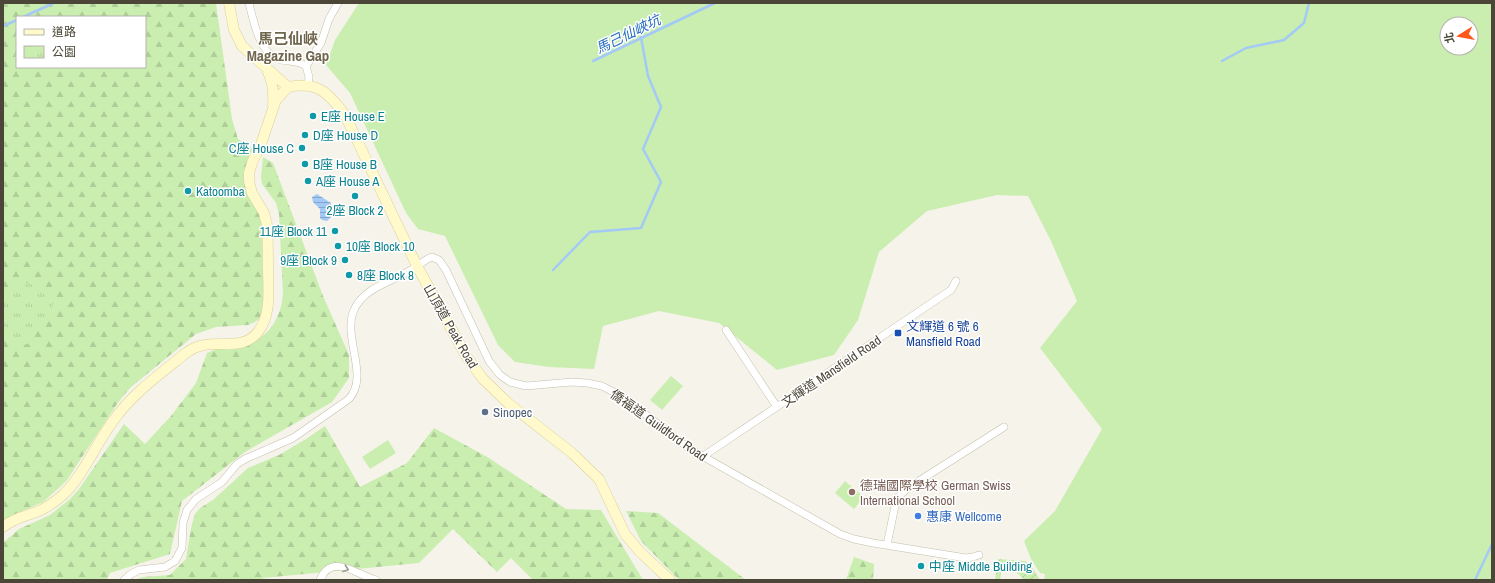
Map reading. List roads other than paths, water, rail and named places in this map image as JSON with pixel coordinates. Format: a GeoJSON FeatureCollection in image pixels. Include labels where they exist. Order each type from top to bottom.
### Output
{"type":"FeatureCollection","features":[{"type":"Feature","properties":{"kind":"main road"},"geometry":{"type":"LineString","coordinates":[[229,3],[233,25],[242,46],[288,87]]}},
{"type":"Feature","properties":{"kind":"main road"},"geometry":{"type":"LineString","coordinates":[[267,68],[273,83],[274,94],[272,112]]}},
{"type":"Feature","properties":{"kind":"main road"},"geometry":{"type":"LineString","coordinates":[[3,527],[18,518],[37,512],[48,506],[64,493],[77,478],[107,429],[127,404],[140,390],[187,352],[206,344],[216,343],[231,345],[244,342],[252,338],[261,328],[265,320],[268,304],[267,225],[264,213],[252,193],[249,177],[252,163],[261,144],[276,100],[288,87],[308,85]]}},
{"type":"Feature","properties":{"kind":"main road","name":"山頂道 Peak Road"},"geometry":{"type":"LineString","coordinates":[[308,85],[324,92],[332,98],[345,115],[417,266],[466,356],[483,379],[508,403],[572,453],[598,479],[608,496],[617,520],[625,534],[640,552],[670,580]]}},
{"type":"Feature","properties":{"kind":"street"},"geometry":{"type":"LineString","coordinates":[[249,3],[260,41],[264,48],[276,59],[299,61],[306,66],[309,77],[308,85]]}},
{"type":"Feature","properties":{"kind":"street"},"geometry":{"type":"LineString","coordinates":[[306,66],[322,43],[329,19],[338,3]]}},
{"type":"Feature","properties":{"kind":"street","name":"僑福道 Guildford Road"},"geometry":{"type":"LineString","coordinates":[[417,266],[432,257],[439,260],[446,270],[489,361],[496,372],[505,379],[515,384],[526,386],[572,382],[602,386],[623,397],[679,442],[702,457],[834,531],[854,539],[966,558],[979,555]]}},
{"type":"Feature","properties":{"kind":"street"},"geometry":{"type":"LineString","coordinates":[[124,580],[139,570],[165,567],[175,561],[182,548],[183,523],[187,510],[196,499],[222,482],[236,464],[293,438],[349,399],[354,393],[357,380],[351,329],[355,309],[363,297],[370,291],[417,266]]}},
{"type":"Feature","properties":{"kind":"street","name":"文輝道 Mansfield Road"},"geometry":{"type":"LineString","coordinates":[[702,457],[951,290],[956,280]]}},
{"type":"Feature","properties":{"kind":"street"},"geometry":{"type":"LineString","coordinates":[[726,330],[777,407]]}},
{"type":"Feature","properties":{"kind":"street"},"geometry":{"type":"LineString","coordinates":[[887,545],[896,501],[899,496],[908,488],[1004,427]]}},
{"type":"Feature","properties":{"kind":"street"},"geometry":{"type":"LineString","coordinates":[[320,580],[327,570],[336,566],[346,567],[361,575],[376,580]]}},
{"type":"Feature","properties":{"kind":"water"},"geometry":{"type":"Polygon","coordinates":[[[317,194],[331,203],[331,217],[327,221],[320,218],[320,209],[313,202],[312,197],[317,194]]]}},
{"type":"Feature","properties":{"kind":"waterway"},"geometry":{"type":"LineString","coordinates":[[25,16],[54,3]]}},
{"type":"Feature","properties":{"kind":"waterway","name":"馬己仙峽坑"},"geometry":{"type":"LineString","coordinates":[[593,61],[715,3]]}},
{"type":"Feature","properties":{"kind":"waterway"},"geometry":{"type":"LineString","coordinates":[[1222,61],[1246,48],[1284,40],[1304,23],[1309,3]]}},
{"type":"Feature","properties":{"kind":"waterway"},"geometry":{"type":"LineString","coordinates":[[3,26],[16,20]]}},
{"type":"Feature","properties":{"kind":"waterway"},"geometry":{"type":"LineString","coordinates":[[553,270],[590,232],[641,228],[661,182],[643,149],[661,107],[648,76],[641,37]]}},
{"type":"Feature","properties":{"kind":"waterway"},"geometry":{"type":"LineString","coordinates":[[1475,580],[1492,544]]}},
{"type":"Feature","properties":{"kind":"place","name":"E座 House E"},"geometry":{"type":"Point","coordinates":[313,116]}},
{"type":"Feature","properties":{"kind":"place","name":"D座 House D"},"geometry":{"type":"Point","coordinates":[305,135]}},
{"type":"Feature","properties":{"kind":"place","name":"C座 House C"},"geometry":{"type":"Point","coordinates":[302,148]}},
{"type":"Feature","properties":{"kind":"place","name":"B座 House B"},"geometry":{"type":"Point","coordinates":[305,164]}},
{"type":"Feature","properties":{"kind":"place","name":"A座 House A"},"geometry":{"type":"Point","coordinates":[308,181]}},
{"type":"Feature","properties":{"kind":"place","name":"Katoomba"},"geometry":{"type":"Point","coordinates":[188,191]}},
{"type":"Feature","properties":{"kind":"place","name":"2座 Block 2"},"geometry":{"type":"Point","coordinates":[355,196]}},
{"type":"Feature","properties":{"kind":"place","name":"11座 Block 11"},"geometry":{"type":"Point","coordinates":[335,231]}},
{"type":"Feature","properties":{"kind":"place","name":"10座 Block 10"},"geometry":{"type":"Point","coordinates":[338,246]}},
{"type":"Feature","properties":{"kind":"place","name":"9座 Block 9"},"geometry":{"type":"Point","coordinates":[345,260]}},
{"type":"Feature","properties":{"kind":"place","name":"8座 Block 8"},"geometry":{"type":"Point","coordinates":[349,275]}},
{"type":"Feature","properties":{"kind":"place","name":"文輝道 6 號 6 Mansfield Road"},"geometry":{"type":"Point","coordinates":[898,333]}},
{"type":"Feature","properties":{"kind":"place","name":"Sinopec"},"geometry":{"type":"Point","coordinates":[485,412]}},
{"type":"Feature","properties":{"kind":"place","name":"德瑞國際學校 German Swiss International School"},"geometry":{"type":"Point","coordinates":[852,492]}},
{"type":"Feature","properties":{"kind":"place","name":"惠康 Wellcome"},"geometry":{"type":"Point","coordinates":[918,516]}},
{"type":"Feature","properties":{"kind":"place","name":"中座 Middle Building"},"geometry":{"type":"Point","coordinates":[921,566]}},
{"type":"Feature","properties":{"kind":"district","name":"馬己仙峽 Magazine Gap"},"geometry":{"type":"Point","coordinates":[288,48]}}]}
